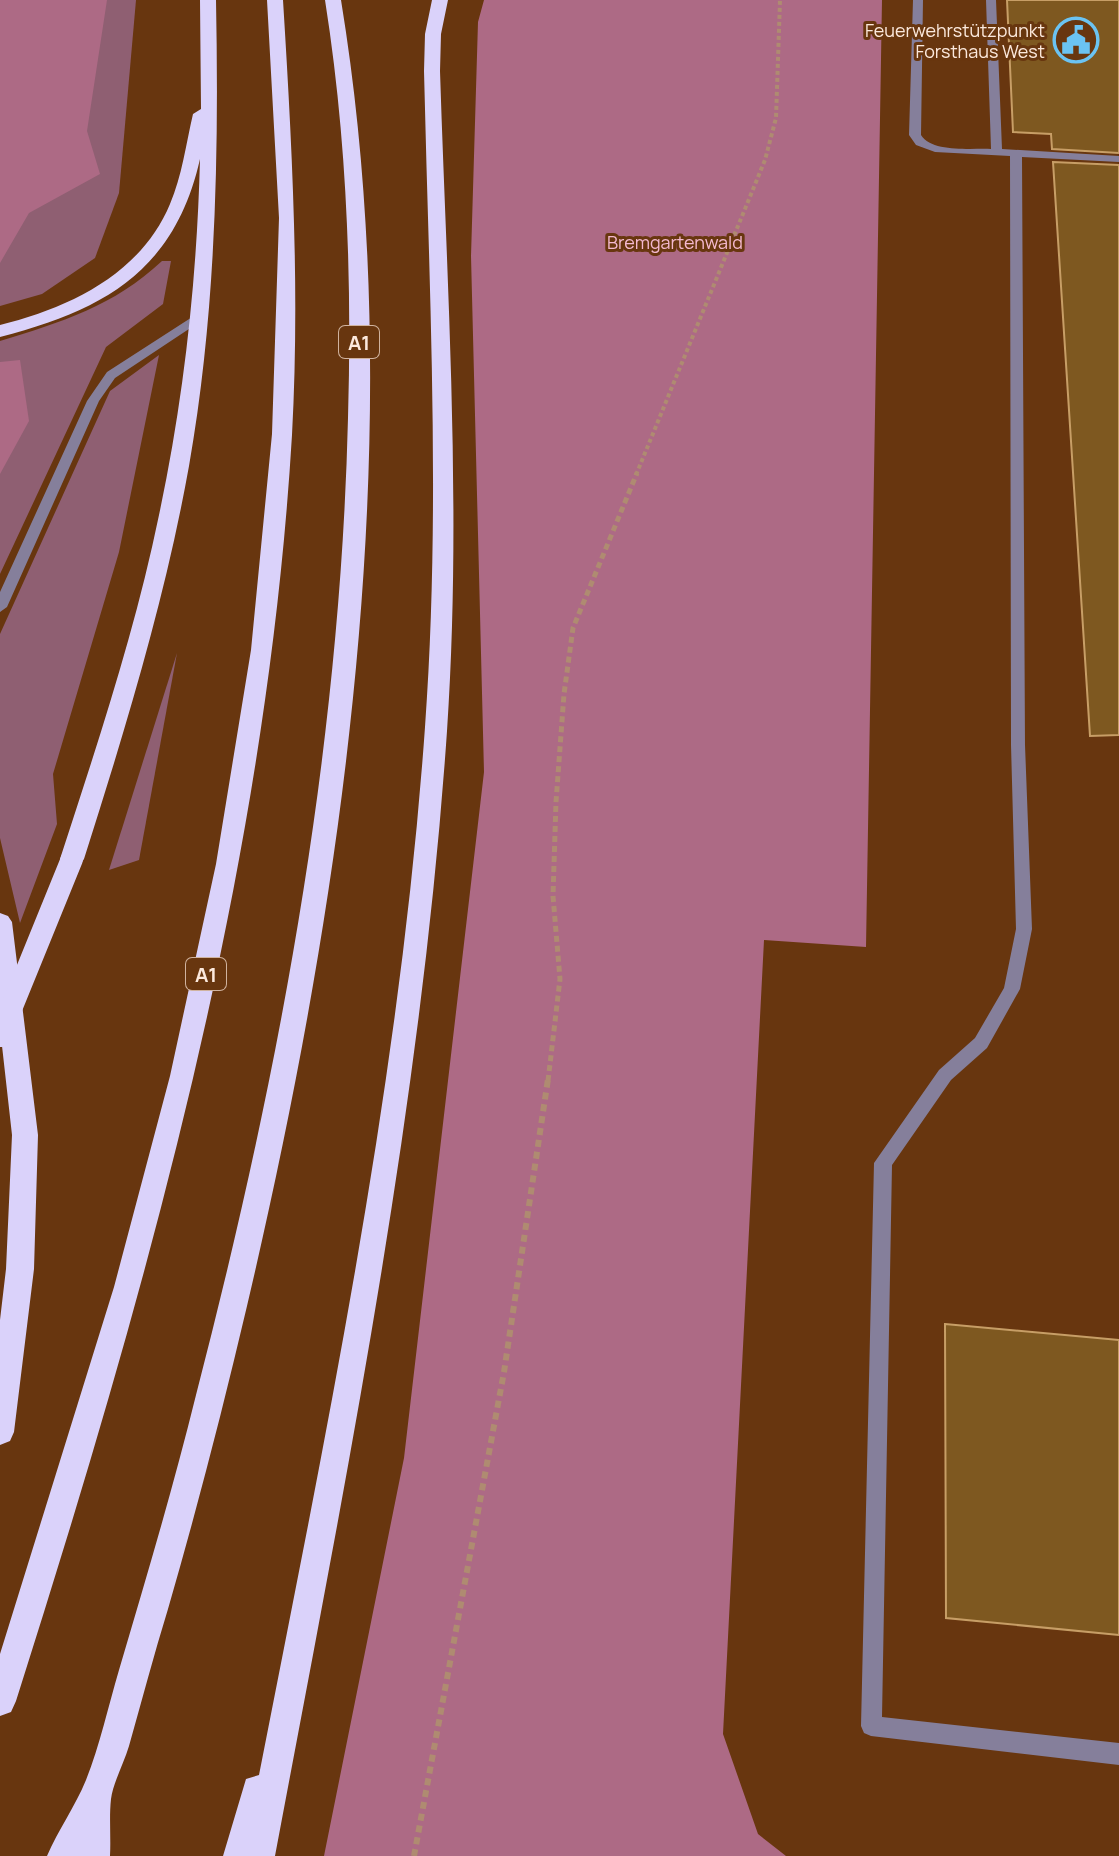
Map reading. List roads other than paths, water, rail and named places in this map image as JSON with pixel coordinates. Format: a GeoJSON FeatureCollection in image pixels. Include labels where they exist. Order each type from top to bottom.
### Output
{"type":"FeatureCollection","features":[{"type":"Feature","properties":{"kind":"highway"},"geometry":{"type":"LineString","coordinates":[[0,1036],[72,859],[112,734],[154,583],[179,467],[200,316],[208,208],[208,0]]}},
{"type":"Feature","properties":{"kind":"highway","name":"A1"},"geometry":{"type":"LineString","coordinates":[[0,1701],[64,1508],[122,1316],[190,1049],[235,829],[266,605],[283,397],[287,222],[275,0]]}},
{"type":"Feature","properties":{"kind":"highway","name":"A1"},"geometry":{"type":"LineString","coordinates":[[63,1856],[96,1795],[176,1531],[232,1317],[290,1054],[326,831],[350,618],[359,396],[354,165],[345,71],[333,0]]}},
{"type":"Feature","properties":{"kind":"highway"},"geometry":{"type":"LineString","coordinates":[[259,1856],[356,1344],[408,1006],[435,732],[445,456],[432,71],[433,34],[440,0]]}},
{"type":"Feature","properties":{"kind":"highway"},"geometry":{"type":"LineString","coordinates":[[0,331],[60,313],[95,296],[128,273],[156,246],[180,202],[210,77]]}},
{"type":"Feature","properties":{"kind":"highway"},"geometry":{"type":"LineString","coordinates":[[0,922],[25,1135],[20,1269],[0,1432]]}},
{"type":"Feature","properties":{"kind":"highway"},"geometry":{"type":"LineString","coordinates":[[239,1856],[309,1594]]}},
{"type":"Feature","properties":{"kind":"highway"},"geometry":{"type":"LineString","coordinates":[[94,1856],[96,1795]]}},
{"type":"Feature","properties":{"kind":"lane"},"geometry":{"type":"LineString","coordinates":[[918,0],[917,140],[935,149],[1119,159]]}},
{"type":"Feature","properties":{"kind":"lane"},"geometry":{"type":"LineString","coordinates":[[991,0],[997,153]]}},
{"type":"Feature","properties":{"kind":"lane"},"geometry":{"type":"LineString","coordinates":[[1016,153],[1018,745],[1024,929],[1012,989],[981,1043],[945,1075],[883,1163],[871,1726],[1119,1754]]}},
{"type":"Feature","properties":{"kind":"lane"},"geometry":{"type":"LineString","coordinates":[[0,607],[93,401],[111,375],[200,316]]}},
{"type":"Feature","properties":{"kind":"place","name":"Feuerwehrstützpunkt Forsthaus West"},"geometry":{"type":"Point","coordinates":[1076,40]}},
{"type":"Feature","properties":{"kind":"park label","name":"Bremgartenwald"},"geometry":{"type":"Point","coordinates":[675,242]}}]}
